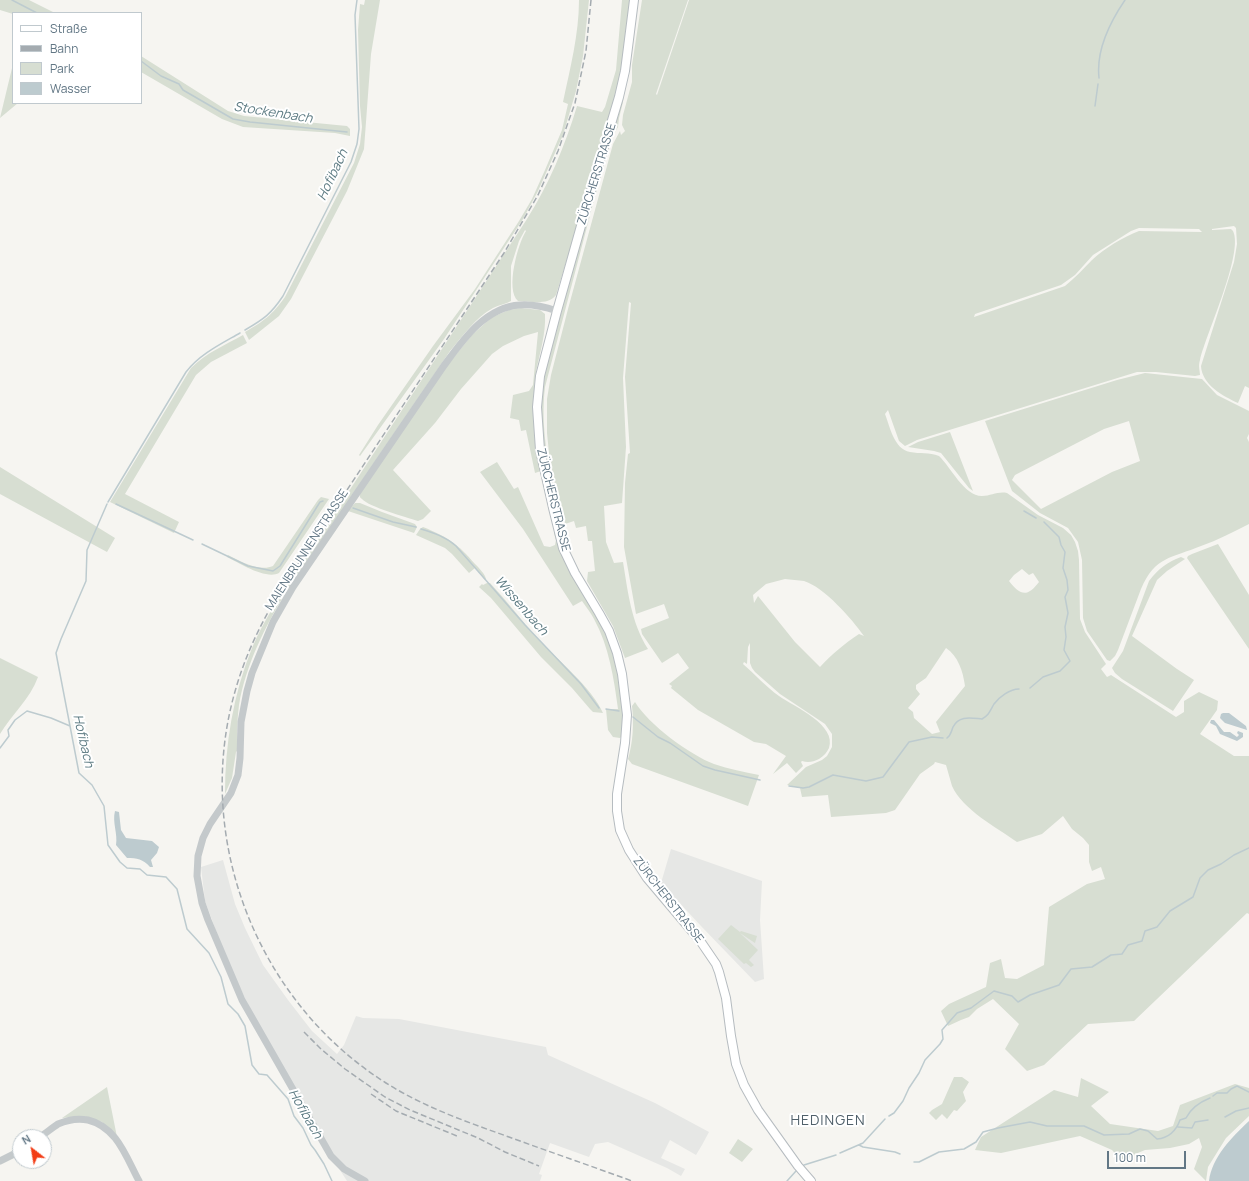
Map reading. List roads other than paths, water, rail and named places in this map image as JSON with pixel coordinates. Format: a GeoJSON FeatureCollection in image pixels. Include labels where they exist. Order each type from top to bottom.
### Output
{"type":"FeatureCollection","features":[{"type":"Feature","properties":{"kind":"main road","name":"ZÜRCHERSTRASSE"},"geometry":{"type":"LineString","coordinates":[[634,0],[619,97],[596,173],[540,376],[537,407],[540,450],[563,548],[575,573],[609,631],[617,653],[622,674],[627,715],[625,743],[617,794],[617,811],[620,830],[629,850],[647,878],[701,942],[716,964],[726,998],[734,1052],[742,1080],[758,1110],[798,1166],[811,1181]]}},
{"type":"Feature","properties":{"kind":"street","name":"MAIENBRUNNENSTRASSE"},"geometry":{"type":"LineString","coordinates":[[365,1181],[344,1169],[331,1156],[242,1000],[210,927],[202,903],[197,876],[199,852],[205,834],[235,784],[240,766],[241,732],[244,706],[252,672],[273,622],[293,587],[442,367],[470,333],[492,314],[510,306],[533,305],[557,311]]}},
{"type":"Feature","properties":{"kind":"street"},"geometry":{"type":"LineString","coordinates":[[51,1129],[58,1124],[83,1119],[103,1126],[111,1132],[117,1140],[139,1181]]}},
{"type":"Feature","properties":{"kind":"street"},"geometry":{"type":"LineString","coordinates":[[0,1161],[12,1155]]}},
{"type":"Feature","properties":{"kind":"water"},"geometry":{"type":"Polygon","coordinates":[[[1229,713],[1246,726],[1247,730],[1225,723],[1220,718],[1221,714],[1229,713]]]}},
{"type":"Feature","properties":{"kind":"water"},"geometry":{"type":"Polygon","coordinates":[[[1211,720],[1214,720],[1224,732],[1230,732],[1237,737],[1239,735],[1237,733],[1238,731],[1243,733],[1243,737],[1237,741],[1220,734],[1216,726],[1210,723],[1211,720]]]}},
{"type":"Feature","properties":{"kind":"water"},"geometry":{"type":"Polygon","coordinates":[[[115,811],[119,812],[121,830],[126,838],[152,841],[159,847],[157,853],[151,860],[153,867],[150,867],[145,862],[140,860],[127,858],[116,845],[114,819],[115,811]]]}},
{"type":"Feature","properties":{"kind":"water"},"geometry":{"type":"Polygon","coordinates":[[[1249,1121],[1249,1181],[1209,1181],[1218,1156],[1249,1121]]]}},
{"type":"Feature","properties":{"kind":"waterway","name":"Stockenbach"},"geometry":{"type":"LineString","coordinates":[[12,0],[35,12]]}},
{"type":"Feature","properties":{"kind":"waterway","name":"Hofibach"},"geometry":{"type":"LineString","coordinates":[[245,330],[267,316],[283,296],[351,162],[357,144],[359,129],[355,15],[357,0]]}},
{"type":"Feature","properties":{"kind":"waterway"},"geometry":{"type":"LineString","coordinates":[[1099,78],[1100,58],[1105,37],[1109,27],[1125,0]]}},
{"type":"Feature","properties":{"kind":"waterway","name":"Stockenbach"},"geometry":{"type":"LineString","coordinates":[[142,62],[161,76],[179,84],[183,90],[233,119],[347,132]]}},
{"type":"Feature","properties":{"kind":"waterway"},"geometry":{"type":"LineString","coordinates":[[1095,106],[1098,84]]}},
{"type":"Feature","properties":{"kind":"waterway","name":"Hofibach"},"geometry":{"type":"LineString","coordinates":[[108,502],[186,372],[204,355],[218,345],[240,333]]}},
{"type":"Feature","properties":{"kind":"waterway","name":"Wissenbach"},"geometry":{"type":"LineString","coordinates":[[202,544],[248,566],[273,571],[280,566],[320,502],[323,501]]}},
{"type":"Feature","properties":{"kind":"waterway","name":"Hofibach"},"geometry":{"type":"LineString","coordinates":[[107,504],[87,550],[86,581],[56,653],[79,773],[92,785],[104,806],[108,845],[120,862],[127,868],[140,869],[147,875],[166,877],[177,889],[187,929],[209,953],[221,977],[228,1004],[238,1014],[245,1026],[252,1065],[259,1074],[267,1075],[288,1099],[294,1116],[303,1128],[332,1181]]}},
{"type":"Feature","properties":{"kind":"waterway","name":"Wissenbach"},"geometry":{"type":"LineString","coordinates":[[116,504],[193,540]]}},
{"type":"Feature","properties":{"kind":"waterway","name":"Wissenbach"},"geometry":{"type":"LineString","coordinates":[[353,508],[393,522],[416,527]]}},
{"type":"Feature","properties":{"kind":"waterway","name":"Wissenbach"},"geometry":{"type":"LineString","coordinates":[[1024,511],[1036,518]]}},
{"type":"Feature","properties":{"kind":"waterway","name":"Wissenbach"},"geometry":{"type":"LineString","coordinates":[[1030,688],[1043,677],[1060,671],[1070,661],[1064,650],[1066,637],[1065,627],[1068,613],[1065,597],[1068,590],[1067,580],[1063,568],[1065,552],[1059,537],[1044,522]]}},
{"type":"Feature","properties":{"kind":"waterway","name":"Wissenbach"},"geometry":{"type":"LineString","coordinates":[[421,529],[444,538],[456,546],[525,625],[581,684],[599,708]]}},
{"type":"Feature","properties":{"kind":"waterway","name":"Wissenbach"},"geometry":{"type":"LineString","coordinates":[[947,738],[956,723],[966,718],[982,719],[988,714],[994,704],[1002,696],[1012,690],[1019,689]]}},
{"type":"Feature","properties":{"kind":"waterway","name":"Wissenbach"},"geometry":{"type":"LineString","coordinates":[[606,709],[619,711]]}},
{"type":"Feature","properties":{"kind":"waterway"},"geometry":{"type":"LineString","coordinates":[[0,748],[9,736],[8,730],[15,720],[27,711],[51,718],[70,726]]}},
{"type":"Feature","properties":{"kind":"waterway","name":"Wissenbach"},"geometry":{"type":"LineString","coordinates":[[633,717],[658,737],[670,743],[703,766],[760,780]]}},
{"type":"Feature","properties":{"kind":"waterway","name":"Wissenbach"},"geometry":{"type":"LineString","coordinates":[[789,786],[803,788],[809,787],[833,775],[866,781],[883,777],[909,742],[932,737],[943,738]]}},
{"type":"Feature","properties":{"kind":"waterway"},"geometry":{"type":"LineString","coordinates":[[889,1116],[894,1113],[903,1101],[925,1060],[943,1039],[942,1030],[957,1013],[971,1008],[994,991],[1012,996],[1018,1002],[1030,995],[1059,985],[1071,969],[1092,967],[1111,955],[1122,954],[1128,945],[1142,941],[1145,931],[1157,927],[1170,911],[1193,897],[1200,878],[1208,870],[1249,848]]}},
{"type":"Feature","properties":{"kind":"waterway"},"geometry":{"type":"LineString","coordinates":[[1213,1096],[1217,1093],[1227,1093],[1237,1086],[1249,1092]]}},
{"type":"Feature","properties":{"kind":"waterway"},"geometry":{"type":"LineString","coordinates":[[914,1162],[919,1162],[939,1152],[964,1149],[976,1142],[983,1132],[1030,1122],[1047,1126],[1084,1126],[1104,1135],[1129,1134],[1140,1129],[1148,1131],[1157,1139],[1172,1133],[1180,1120],[1186,1118],[1190,1111],[1203,1101],[1210,1098]]}},
{"type":"Feature","properties":{"kind":"waterway"},"geometry":{"type":"LineString","coordinates":[[1225,1117],[1236,1111],[1249,1108]]}},
{"type":"Feature","properties":{"kind":"waterway"},"geometry":{"type":"LineString","coordinates":[[840,1153],[863,1143],[885,1119]]}},
{"type":"Feature","properties":{"kind":"waterway"},"geometry":{"type":"LineString","coordinates":[[1178,1127],[1192,1128],[1195,1122],[1208,1120]]}},
{"type":"Feature","properties":{"kind":"waterway"},"geometry":{"type":"LineString","coordinates":[[859,1145],[900,1154]]}},
{"type":"Feature","properties":{"kind":"waterway"},"geometry":{"type":"LineString","coordinates":[[804,1165],[836,1155]]}},
{"type":"Feature","properties":{"kind":"waterway"},"geometry":{"type":"LineString","coordinates":[[787,1181],[796,1171]]}},
{"type":"Feature","properties":{"kind":"railway"},"geometry":{"type":"LineString","coordinates":[[591,0],[586,51],[575,103],[558,151],[538,195],[504,253],[286,582],[257,633],[240,674],[224,744],[223,801],[230,856],[246,910],[270,961],[302,1008],[340,1049],[400,1092],[431,1107],[477,1126],[632,1181]]}},
{"type":"Feature","properties":{"kind":"railway"},"geometry":{"type":"LineString","coordinates":[[304,1032],[321,1049],[345,1069],[385,1097],[410,1110],[478,1138],[505,1152],[539,1166]]}},
{"type":"Feature","properties":{"kind":"railway"},"geometry":{"type":"LineString","coordinates":[[371,1094],[396,1111],[457,1136]]}},
{"type":"Feature","properties":{"kind":"district","name":"HEDINGEN"},"geometry":{"type":"Point","coordinates":[828,1121]}}]}
